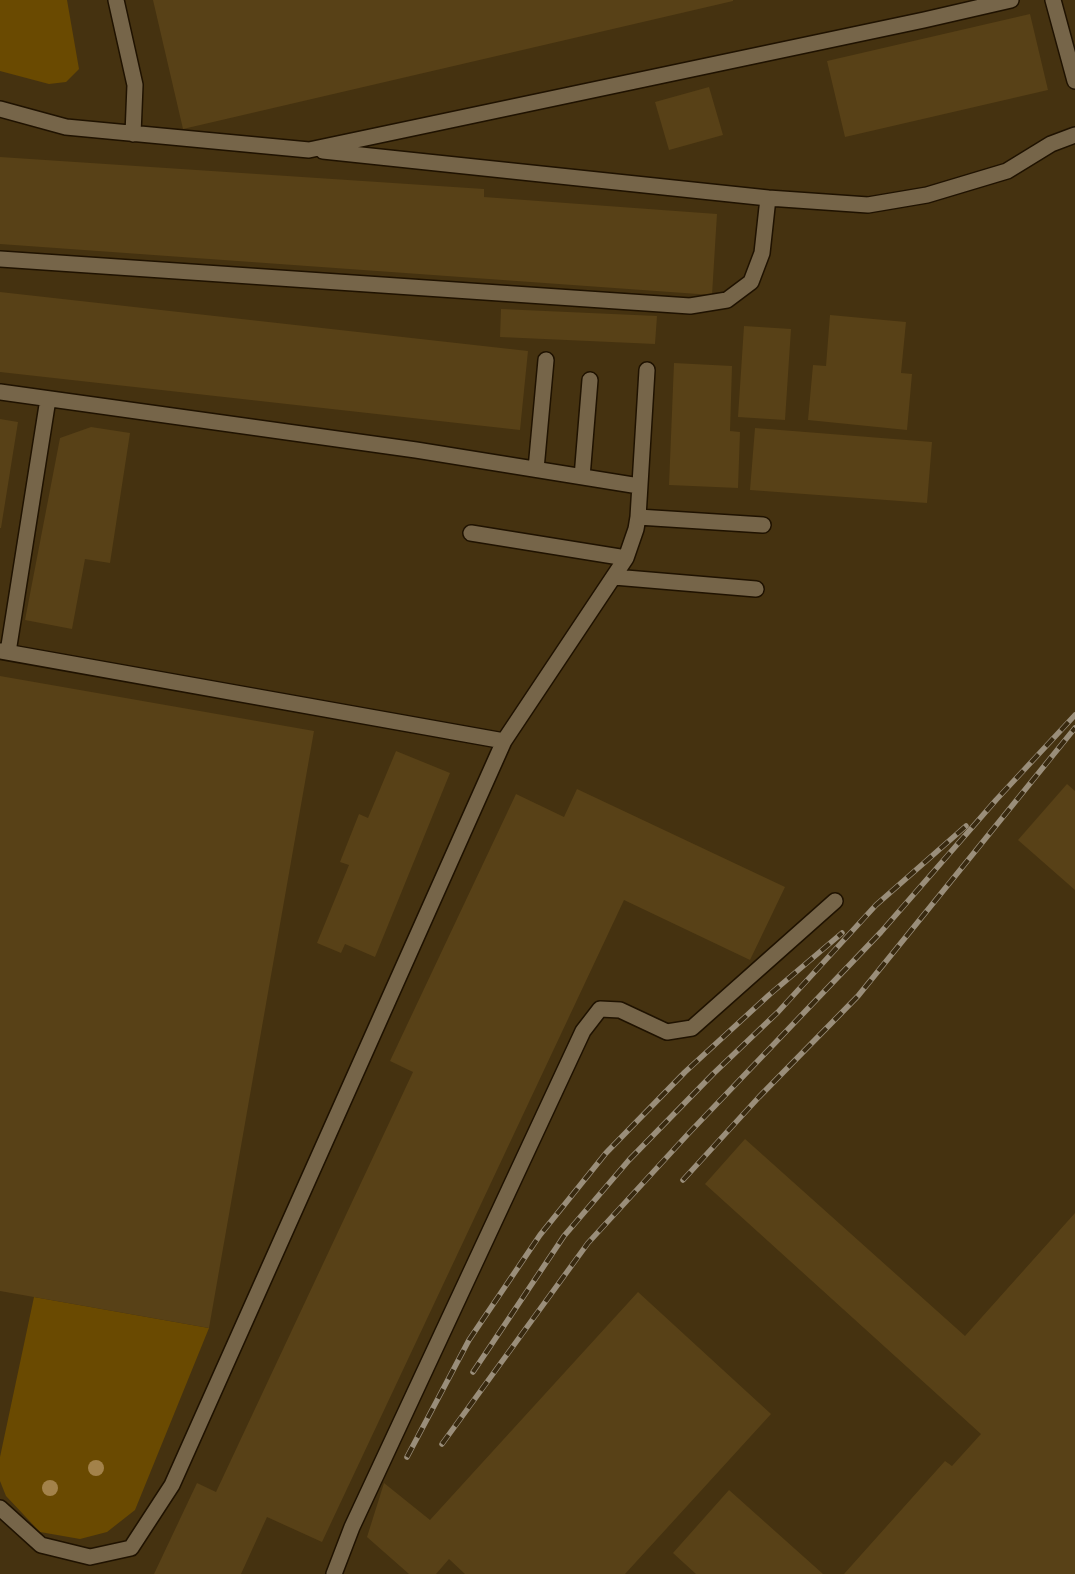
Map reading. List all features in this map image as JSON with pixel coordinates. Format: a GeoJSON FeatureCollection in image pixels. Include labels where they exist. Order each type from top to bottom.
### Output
{"type":"FeatureCollection","features":[{"type":"Feature","properties":{"kind":"lane"},"geometry":{"type":"LineString","coordinates":[[116,0],[135,85],[133,134]]}},
{"type":"Feature","properties":{"kind":"lane"},"geometry":{"type":"LineString","coordinates":[[309,150],[1011,0]]}},
{"type":"Feature","properties":{"kind":"lane"},"geometry":{"type":"LineString","coordinates":[[1053,0],[1075,81]]}},
{"type":"Feature","properties":{"kind":"lane"},"geometry":{"type":"LineString","coordinates":[[0,109],[66,127],[309,150],[768,198],[868,205],[926,195],[1007,171],[1051,144],[1075,135]]}},
{"type":"Feature","properties":{"kind":"lane"},"geometry":{"type":"LineString","coordinates":[[0,259],[690,306],[727,300],[751,282],[762,253],[768,198]]}},
{"type":"Feature","properties":{"kind":"lane"},"geometry":{"type":"LineString","coordinates":[[536,469],[546,360]]}},
{"type":"Feature","properties":{"kind":"lane"},"geometry":{"type":"LineString","coordinates":[[0,1508],[40,1545],[90,1557],[131,1548],[172,1486],[504,741],[626,558],[638,517],[647,370]]}},
{"type":"Feature","properties":{"kind":"lane"},"geometry":{"type":"LineString","coordinates":[[582,477],[590,380]]}},
{"type":"Feature","properties":{"kind":"lane"},"geometry":{"type":"LineString","coordinates":[[0,392],[416,450],[639,486]]}},
{"type":"Feature","properties":{"kind":"lane"},"geometry":{"type":"LineString","coordinates":[[48,399],[4,652],[504,741]]}},
{"type":"Feature","properties":{"kind":"lane"},"geometry":{"type":"LineString","coordinates":[[638,517],[764,525]]}},
{"type":"Feature","properties":{"kind":"lane"},"geometry":{"type":"LineString","coordinates":[[470,532],[626,558]]}},
{"type":"Feature","properties":{"kind":"lane"},"geometry":{"type":"LineString","coordinates":[[614,577],[756,589]]}},
{"type":"Feature","properties":{"kind":"lane"},"geometry":{"type":"LineString","coordinates":[[334,1574],[356,1518],[583,1031],[600,1009],[620,1010],[667,1032],[692,1028],[835,901]]}},
{"type":"Feature","properties":{"kind":"shaded area"},"geometry":{"type":"Polygon","coordinates":[[[0,0],[1075,0],[1075,1574],[0,1574],[0,0]]]}},
{"type":"Feature","properties":{"kind":"shaded area"},"geometry":{"type":"Polygon","coordinates":[[[0,0],[67,0],[79,69],[66,82],[49,84],[0,71],[0,0]]]}},
{"type":"Feature","properties":{"kind":"shaded area"},"geometry":{"type":"Polygon","coordinates":[[[34,1297],[209,1328],[135,1510],[107,1532],[80,1539],[40,1532],[6,1496],[0,1481],[0,1457],[34,1297]]]}},
{"type":"Feature","properties":{"kind":"building"},"geometry":{"type":"Polygon","coordinates":[[[153,0],[733,0],[733,1],[183,129],[153,0]]]}},
{"type":"Feature","properties":{"kind":"building"},"geometry":{"type":"Polygon","coordinates":[[[1030,14],[1048,90],[845,137],[827,61],[1030,14]]]}},
{"type":"Feature","properties":{"kind":"building"},"geometry":{"type":"Polygon","coordinates":[[[709,87],[723,135],[669,150],[655,102],[709,87]]]}},
{"type":"Feature","properties":{"kind":"building"},"geometry":{"type":"Polygon","coordinates":[[[0,157],[484,189],[484,197],[717,214],[712,295],[0,244],[0,157]]]}},
{"type":"Feature","properties":{"kind":"building"},"geometry":{"type":"Polygon","coordinates":[[[0,292],[528,351],[520,430],[0,372],[0,292]]]}},
{"type":"Feature","properties":{"kind":"building"},"geometry":{"type":"Polygon","coordinates":[[[501,309],[657,316],[655,344],[500,337],[501,309]]]}},
{"type":"Feature","properties":{"kind":"building"},"geometry":{"type":"Polygon","coordinates":[[[830,315],[906,322],[901,373],[912,374],[907,430],[808,420],[813,365],[826,366],[830,315]]]}},
{"type":"Feature","properties":{"kind":"building"},"geometry":{"type":"Polygon","coordinates":[[[744,326],[791,329],[785,420],[738,417],[744,326]]]}},
{"type":"Feature","properties":{"kind":"building"},"geometry":{"type":"Polygon","coordinates":[[[674,363],[732,366],[730,431],[740,432],[738,488],[669,485],[674,363]]]}},
{"type":"Feature","properties":{"kind":"building"},"geometry":{"type":"Polygon","coordinates":[[[0,419],[18,422],[1,528],[0,528],[0,419]]]}},
{"type":"Feature","properties":{"kind":"building"},"geometry":{"type":"Polygon","coordinates":[[[91,427],[130,433],[110,563],[85,559],[72,629],[25,620],[60,438],[91,427]]]}},
{"type":"Feature","properties":{"kind":"building"},"geometry":{"type":"Polygon","coordinates":[[[755,428],[932,442],[927,503],[750,490],[755,428]]]}},
{"type":"Feature","properties":{"kind":"building"},"geometry":{"type":"Polygon","coordinates":[[[0,676],[314,731],[209,1328],[0,1291],[0,676]]]}},
{"type":"Feature","properties":{"kind":"building"},"geometry":{"type":"Polygon","coordinates":[[[396,751],[450,773],[375,957],[345,944],[341,953],[317,943],[349,865],[340,862],[359,814],[368,818],[396,751]]]}},
{"type":"Feature","properties":{"kind":"building"},"geometry":{"type":"Polygon","coordinates":[[[1067,784],[1075,791],[1075,890],[1018,840],[1067,784]]]}},
{"type":"Feature","properties":{"kind":"building"},"geometry":{"type":"Polygon","coordinates":[[[577,789],[785,887],[750,960],[624,900],[322,1542],[267,1517],[241,1574],[154,1574],[197,1483],[216,1492],[413,1072],[390,1061],[516,794],[564,817],[577,789]]]}},
{"type":"Feature","properties":{"kind":"building"},"geometry":{"type":"Polygon","coordinates":[[[745,1139],[965,1336],[1075,1213],[1075,1574],[844,1574],[945,1461],[952,1466],[981,1434],[705,1184],[745,1139]]]}},
{"type":"Feature","properties":{"kind":"building"},"geometry":{"type":"Polygon","coordinates":[[[638,1292],[771,1414],[625,1574],[465,1574],[449,1559],[436,1574],[409,1574],[367,1537],[384,1483],[430,1520],[638,1292]]]}},
{"type":"Feature","properties":{"kind":"building"},"geometry":{"type":"Polygon","coordinates":[[[729,1490],[823,1574],[696,1574],[673,1553],[729,1490]]]}},
{"type":"Feature","properties":{"kind":"railway"},"geometry":{"type":"LineString","coordinates":[[442,1444],[588,1243],[689,1133],[881,932],[996,800],[1075,715]]}},
{"type":"Feature","properties":{"kind":"railway"},"geometry":{"type":"LineString","coordinates":[[683,1180],[759,1097],[858,996],[1075,728]]}},
{"type":"Feature","properties":{"kind":"railway"},"geometry":{"type":"LineString","coordinates":[[473,1372],[564,1236],[629,1160],[713,1074],[778,1012],[876,905],[966,826]]}},
{"type":"Feature","properties":{"kind":"railway"},"geometry":{"type":"LineString","coordinates":[[407,1457],[469,1340],[540,1235],[606,1153],[685,1072],[769,995],[842,933]]}}]}
